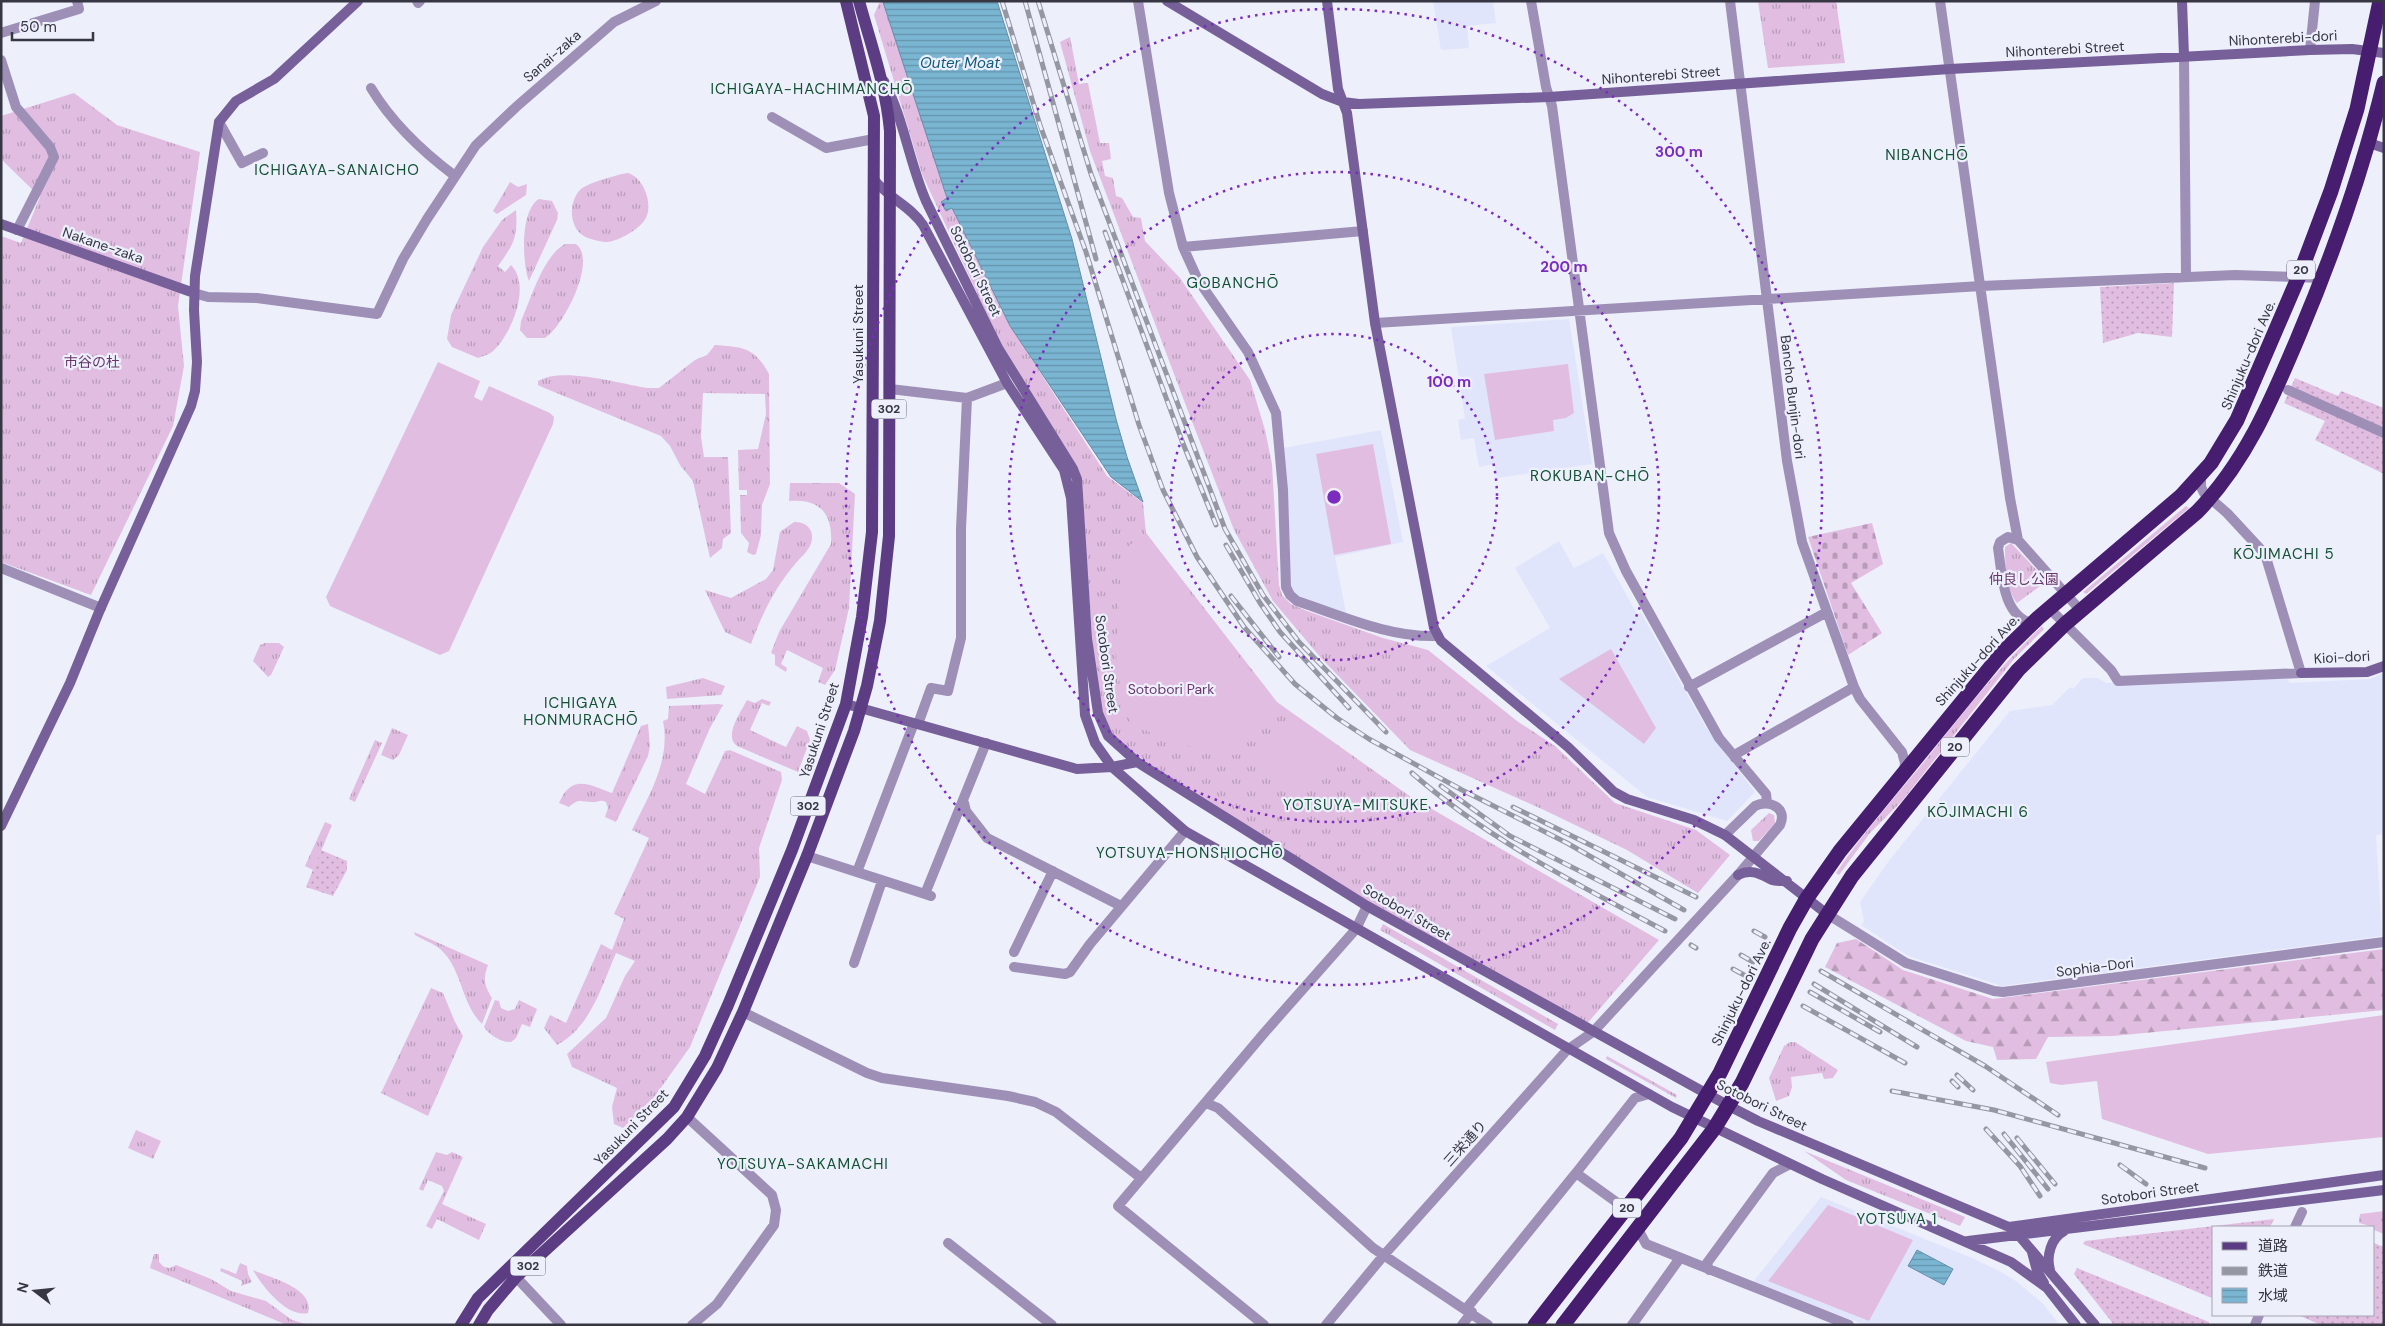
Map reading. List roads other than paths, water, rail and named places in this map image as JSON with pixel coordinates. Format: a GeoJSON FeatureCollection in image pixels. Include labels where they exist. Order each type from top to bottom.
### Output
{"type":"FeatureCollection","features":[{"type":"Feature","properties":{"kind":"highway","name":"Shinjuku-dori Ave."},"geometry":{"type":"LineString","coordinates":[[1535,1325],[1681,1138],[1708,1094],[1783,942],[1807,898],[1840,851],[1976,682],[2032,623],[2181,496],[2201,476],[2223,446],[2237,420],[2299,276],[2345,149],[2377,52],[2380,1]]}},
{"type":"Feature","properties":{"kind":"highway","name":"20"},"geometry":{"type":"LineString","coordinates":[[1562,1325],[1638,1229],[1714,1129],[1729,1106],[1809,946],[1852,876],[1986,707],[2018,670],[2065,624],[2197,512],[2213,495],[2241,457],[2271,402],[2323,278],[2369,144],[2384,83]]}},
{"type":"Feature","properties":{"kind":"main road"},"geometry":{"type":"LineString","coordinates":[[1,826],[70,683],[101,608],[191,406],[195,391],[197,362],[194,293],[201,226],[219,122],[236,101],[274,79],[358,1]]}},
{"type":"Feature","properties":{"kind":"main road","name":"Yasukuni Street"},"geometry":{"type":"LineString","coordinates":[[461,1325],[478,1298],[674,1108],[691,1081],[728,1005],[792,850],[846,704],[862,617],[872,532],[874,140],[872,100],[846,1]]}},
{"type":"Feature","properties":{"kind":"main road","name":"302"},"geometry":{"type":"LineString","coordinates":[[479,1325],[488,1310],[516,1276],[640,1164],[687,1118],[717,1068],[743,1012],[807,856],[861,708],[880,621],[889,536],[890,131],[888,104],[859,1]]}},
{"type":"Feature","properties":{"kind":"main road","name":"Nihonterebi Street"},"geometry":{"type":"LineString","coordinates":[[1166,1],[1322,94],[1343,102],[1359,104],[1549,97],[1950,69],[2184,56]]}},
{"type":"Feature","properties":{"kind":"main road"},"geometry":{"type":"LineString","coordinates":[[1327,1],[1338,89],[1347,113],[1375,323],[1428,604],[1438,636],[1568,747],[1614,792],[1633,802],[1694,820],[1726,835],[1827,914]]}},
{"type":"Feature","properties":{"kind":"main road"},"geometry":{"type":"LineString","coordinates":[[2182,1],[2184,56]]}},
{"type":"Feature","properties":{"kind":"main road","name":"Nihonterebi-dori"},"geometry":{"type":"LineString","coordinates":[[2184,56],[2342,48],[2377,52]]}},
{"type":"Feature","properties":{"kind":"main road","name":"Sotobori Street"},"geometry":{"type":"LineString","coordinates":[[881,76],[896,104],[916,178],[929,208],[998,348],[1077,480],[1087,638],[1098,713],[1108,736],[1137,762],[1367,906],[1729,1106],[1758,1121],[2009,1227],[2384,1175]]}},
{"type":"Feature","properties":{"kind":"main road"},"geometry":{"type":"LineString","coordinates":[[2369,144],[2384,148]]}},
{"type":"Feature","properties":{"kind":"main road","name":"Sotobori Street"},"geometry":{"type":"LineString","coordinates":[[873,178],[881,189],[915,213],[923,225],[1007,383],[1064,470],[1071,498],[1085,715],[1095,743],[1112,767],[1185,831],[1567,1050],[1693,1118],[1790,1164],[1967,1242],[2384,1190]]}},
{"type":"Feature","properties":{"kind":"main road","name":"Nakane-zaka"},"geometry":{"type":"LineString","coordinates":[[1,224],[194,293]]}},
{"type":"Feature","properties":{"kind":"main road","name":"Kioi-dori"},"geometry":{"type":"LineString","coordinates":[[2301,673],[2367,672],[2384,666]]}},
{"type":"Feature","properties":{"kind":"main road"},"geometry":{"type":"LineString","coordinates":[[846,704],[1078,769],[1112,767],[1137,762]]}},
{"type":"Feature","properties":{"kind":"main road"},"geometry":{"type":"LineString","coordinates":[[1738,875],[1751,871],[1772,880],[1787,882]]}},
{"type":"Feature","properties":{"kind":"main road"},"geometry":{"type":"LineString","coordinates":[[2050,1221],[2036,1233],[2031,1249],[2037,1271],[2047,1288],[2076,1325]]}},
{"type":"Feature","properties":{"kind":"main road"},"geometry":{"type":"LineString","coordinates":[[2009,1227],[2019,1235],[2051,1271],[2095,1325]]}},
{"type":"Feature","properties":{"kind":"main road"},"geometry":{"type":"LineString","coordinates":[[2051,1271],[2047,1261],[2056,1238],[2068,1229]]}},
{"type":"Feature","properties":{"kind":"main road"},"geometry":{"type":"LineString","coordinates":[[1967,1242],[2011,1262],[2047,1288]]}},
{"type":"Feature","properties":{"kind":"street"},"geometry":{"type":"LineString","coordinates":[[1,33],[79,9],[77,1]]}},
{"type":"Feature","properties":{"kind":"street","name":"Sanai-zaka"},"geometry":{"type":"LineString","coordinates":[[194,293],[208,297],[257,298],[377,314],[403,259],[476,145],[606,28],[656,1]]}},
{"type":"Feature","properties":{"kind":"street"},"geometry":{"type":"LineString","coordinates":[[1138,1],[1169,193],[1183,247],[1198,280],[1248,352],[1276,414],[1283,490],[1286,587],[1290,595],[1297,601],[1389,631],[1420,636],[1438,636]]}},
{"type":"Feature","properties":{"kind":"street"},"geometry":{"type":"LineString","coordinates":[[1531,1],[1557,144],[1609,533],[1626,571],[1688,687],[1718,738],[1766,794],[1767,803],[1755,806],[1726,835]]}},
{"type":"Feature","properties":{"kind":"street","name":"Bancho Bunjin-dori"},"geometry":{"type":"LineString","coordinates":[[1730,1],[1786,461],[1802,542],[1854,687],[1860,699],[1902,752],[1905,763],[1904,771]]}},
{"type":"Feature","properties":{"kind":"street"},"geometry":{"type":"LineString","coordinates":[[1940,1],[2010,498],[2018,540]]}},
{"type":"Feature","properties":{"kind":"street"},"geometry":{"type":"LineString","coordinates":[[2310,50],[2315,1]]}},
{"type":"Feature","properties":{"kind":"street"},"geometry":{"type":"LineString","coordinates":[[2184,56],[2186,277]]}},
{"type":"Feature","properties":{"kind":"street"},"geometry":{"type":"LineString","coordinates":[[1,60],[16,107],[50,147],[54,157],[17,230]]}},
{"type":"Feature","properties":{"kind":"street"},"geometry":{"type":"LineString","coordinates":[[371,88],[383,107],[430,157],[455,176]]}},
{"type":"Feature","properties":{"kind":"street"},"geometry":{"type":"LineString","coordinates":[[772,117],[826,148],[874,140]]}},
{"type":"Feature","properties":{"kind":"street"},"geometry":{"type":"LineString","coordinates":[[219,122],[242,162],[263,153]]}},
{"type":"Feature","properties":{"kind":"street"},"geometry":{"type":"LineString","coordinates":[[1183,247],[1364,231]]}},
{"type":"Feature","properties":{"kind":"street"},"geometry":{"type":"LineString","coordinates":[[1375,323],[1981,286],[2235,275],[2323,278]]}},
{"type":"Feature","properties":{"kind":"street"},"geometry":{"type":"LineString","coordinates":[[890,390],[967,398],[1007,383]]}},
{"type":"Feature","properties":{"kind":"street"},"geometry":{"type":"LineString","coordinates":[[2288,390],[2384,433]]}},
{"type":"Feature","properties":{"kind":"street"},"geometry":{"type":"LineString","coordinates":[[857,872],[931,688],[948,691],[961,638],[961,529],[967,398]]}},
{"type":"Feature","properties":{"kind":"street"},"geometry":{"type":"LineString","coordinates":[[2049,608],[2111,670],[2118,681],[2301,673],[2265,554],[2227,514],[2213,495],[2201,487],[2201,476]]}},
{"type":"Feature","properties":{"kind":"street"},"geometry":{"type":"LineString","coordinates":[[2032,623],[2025,621],[2016,612],[2010,605],[2005,592],[1998,548],[2004,539],[2013,537],[2018,540],[2081,611]]}},
{"type":"Feature","properties":{"kind":"street"},"geometry":{"type":"LineString","coordinates":[[1,568],[101,608]]}},
{"type":"Feature","properties":{"kind":"street"},"geometry":{"type":"LineString","coordinates":[[1688,687],[1828,612]]}},
{"type":"Feature","properties":{"kind":"street"},"geometry":{"type":"LineString","coordinates":[[1735,758],[1736,754],[1854,687]]}},
{"type":"Feature","properties":{"kind":"street"},"geometry":{"type":"LineString","coordinates":[[807,856],[928,895],[986,743]]}},
{"type":"Feature","properties":{"kind":"street"},"geometry":{"type":"LineString","coordinates":[[964,803],[966,811],[987,838],[1121,906]]}},
{"type":"Feature","properties":{"kind":"street","name":"三栄通り"},"geometry":{"type":"LineString","coordinates":[[1326,1325],[1384,1255],[1567,1050],[1593,1032],[1738,875],[1782,821],[1781,811],[1778,807],[1767,803]]}},
{"type":"Feature","properties":{"kind":"street"},"geometry":{"type":"LineString","coordinates":[[1014,967],[1065,974],[1070,972],[1121,906],[1185,831]]}},
{"type":"Feature","properties":{"kind":"street"},"geometry":{"type":"LineString","coordinates":[[1014,952],[1053,871]]}},
{"type":"Feature","properties":{"kind":"street"},"geometry":{"type":"LineString","coordinates":[[854,963],[882,881]]}},
{"type":"Feature","properties":{"kind":"street"},"geometry":{"type":"LineString","coordinates":[[1264,1325],[1118,1206],[1265,1032],[1356,929],[1367,906]]}},
{"type":"Feature","properties":{"kind":"street","name":"Sophia-Dori"},"geometry":{"type":"LineString","coordinates":[[1827,914],[1906,964],[2003,992],[2384,942]]}},
{"type":"Feature","properties":{"kind":"street"},"geometry":{"type":"LineString","coordinates":[[743,1012],[866,1073],[882,1078],[1026,1099],[1046,1106],[1080,1129],[1141,1178]]}},
{"type":"Feature","properties":{"kind":"street"},"geometry":{"type":"LineString","coordinates":[[1462,1325],[1469,1311],[1636,1098],[1648,1094]]}},
{"type":"Feature","properties":{"kind":"street"},"geometry":{"type":"LineString","coordinates":[[1206,1103],[1218,1108],[1372,1248],[1488,1325]]}},
{"type":"Feature","properties":{"kind":"street"},"geometry":{"type":"LineString","coordinates":[[687,1118],[772,1195],[776,1210],[774,1225],[723,1296],[717,1304],[692,1325]]}},
{"type":"Feature","properties":{"kind":"street"},"geometry":{"type":"LineString","coordinates":[[1709,1270],[1707,1264],[1773,1173],[1790,1164]]}},
{"type":"Feature","properties":{"kind":"street"},"geometry":{"type":"LineString","coordinates":[[1576,1173],[1626,1209]]}},
{"type":"Feature","properties":{"kind":"street"},"geometry":{"type":"LineString","coordinates":[[2295,1226],[2302,1212]]}},
{"type":"Feature","properties":{"kind":"street"},"geometry":{"type":"LineString","coordinates":[[1638,1229],[1646,1244],[1849,1325]]}},
{"type":"Feature","properties":{"kind":"street"},"geometry":{"type":"LineString","coordinates":[[948,1243],[1052,1325]]}},
{"type":"Feature","properties":{"kind":"street"},"geometry":{"type":"LineString","coordinates":[[1632,1325],[1680,1258]]}},
{"type":"Feature","properties":{"kind":"street"},"geometry":{"type":"LineString","coordinates":[[516,1276],[561,1325]]}},
{"type":"Feature","properties":{"kind":"water","name":"Outer Moat"},"geometry":{"type":"Polygon","coordinates":[[[997,1],[1072,239],[1116,419],[1143,502],[1111,477],[1010,326],[952,208],[946,211],[941,202],[947,198],[883,2],[997,1]]]}},
{"type":"Feature","properties":{"kind":"water"},"geometry":{"type":"Polygon","coordinates":[[[1917,1250],[1953,1269],[1944,1285],[1908,1266],[1917,1250]]]}},
{"type":"Feature","properties":{"kind":"railway"},"geometry":{"type":"LineString","coordinates":[[1002,1],[1040,125],[1086,252],[1139,425],[1163,490],[1197,557],[1244,627],[1295,684],[1337,718],[1369,739],[1462,790],[1567,843],[1684,910]]}},
{"type":"Feature","properties":{"kind":"railway"},"geometry":{"type":"LineString","coordinates":[[1025,1],[1096,259]]}},
{"type":"Feature","properties":{"kind":"railway"},"geometry":{"type":"LineString","coordinates":[[1038,1],[1091,174],[1225,529],[1263,595],[1299,642],[1386,732]]}},
{"type":"Feature","properties":{"kind":"railway"},"geometry":{"type":"LineString","coordinates":[[1105,232],[1182,441],[1216,525]]}},
{"type":"Feature","properties":{"kind":"railway"},"geometry":{"type":"LineString","coordinates":[[1226,545],[1260,603],[1280,632],[1349,708]]}},
{"type":"Feature","properties":{"kind":"railway"},"geometry":{"type":"LineString","coordinates":[[1231,596],[1279,657]]}},
{"type":"Feature","properties":{"kind":"railway"},"geometry":{"type":"LineString","coordinates":[[1412,773],[1441,797],[1502,840],[1566,878],[1665,931]]}},
{"type":"Feature","properties":{"kind":"railway"},"geometry":{"type":"LineString","coordinates":[[1441,786],[1510,836],[1675,919]]}},
{"type":"Feature","properties":{"kind":"railway"},"geometry":{"type":"LineString","coordinates":[[1513,807],[1696,897]]}},
{"type":"Feature","properties":{"kind":"railway"},"geometry":{"type":"LineString","coordinates":[[1754,931],[1765,937]]}},
{"type":"Feature","properties":{"kind":"railway"},"geometry":{"type":"LineString","coordinates":[[1691,945],[1696,948]]}},
{"type":"Feature","properties":{"kind":"railway"},"geometry":{"type":"LineString","coordinates":[[1741,955],[1753,962]]}},
{"type":"Feature","properties":{"kind":"railway"},"geometry":{"type":"LineString","coordinates":[[1733,969],[1746,976]]}},
{"type":"Feature","properties":{"kind":"railway"},"geometry":{"type":"LineString","coordinates":[[1821,971],[1985,1066],[2058,1115]]}},
{"type":"Feature","properties":{"kind":"railway"},"geometry":{"type":"LineString","coordinates":[[1814,984],[1917,1047]]}},
{"type":"Feature","properties":{"kind":"railway"},"geometry":{"type":"LineString","coordinates":[[1810,992],[1880,1032]]}},
{"type":"Feature","properties":{"kind":"railway"},"geometry":{"type":"LineString","coordinates":[[1803,1006],[1905,1063]]}},
{"type":"Feature","properties":{"kind":"railway"},"geometry":{"type":"LineString","coordinates":[[1957,1075],[1973,1090]]}},
{"type":"Feature","properties":{"kind":"railway"},"geometry":{"type":"LineString","coordinates":[[1952,1081],[1958,1087]]}},
{"type":"Feature","properties":{"kind":"railway"},"geometry":{"type":"LineString","coordinates":[[1892,1091],[1994,1110],[2205,1168]]}},
{"type":"Feature","properties":{"kind":"railway"},"geometry":{"type":"LineString","coordinates":[[1986,1129],[2020,1166],[2040,1196]]}},
{"type":"Feature","properties":{"kind":"railway"},"geometry":{"type":"LineString","coordinates":[[2004,1134],[2048,1189]]}},
{"type":"Feature","properties":{"kind":"railway"},"geometry":{"type":"LineString","coordinates":[[2017,1138],[2055,1184]]}},
{"type":"Feature","properties":{"kind":"railway"},"geometry":{"type":"LineString","coordinates":[[2120,1165],[2146,1184]]}},
{"type":"Feature","properties":{"kind":"district","name":"ICHIGAYA-HACHIMANCHŌ"},"geometry":{"type":"Point","coordinates":[812,89]}},
{"type":"Feature","properties":{"kind":"district","name":"NIBANCHŌ"},"geometry":{"type":"Point","coordinates":[1927,155]}},
{"type":"Feature","properties":{"kind":"district","name":"ICHIGAYA-SANAICHO"},"geometry":{"type":"Point","coordinates":[337,170]}},
{"type":"Feature","properties":{"kind":"district","name":"GOBANCHŌ"},"geometry":{"type":"Point","coordinates":[1233,283]}},
{"type":"Feature","properties":{"kind":"district","name":"ROKUBAN-CHŌ"},"geometry":{"type":"Point","coordinates":[1590,476]}},
{"type":"Feature","properties":{"kind":"district","name":"KŌJIMACHI 5"},"geometry":{"type":"Point","coordinates":[2284,554]}},
{"type":"Feature","properties":{"kind":"district","name":"ICHIGAYA HONMURACHŌ"},"geometry":{"type":"Point","coordinates":[581,712]}},
{"type":"Feature","properties":{"kind":"district","name":"YOTSUYA-MITSUKE"},"geometry":{"type":"Point","coordinates":[1356,805]}},
{"type":"Feature","properties":{"kind":"district","name":"KŌJIMACHI 6"},"geometry":{"type":"Point","coordinates":[1978,812]}},
{"type":"Feature","properties":{"kind":"district","name":"YOTSUYA-HONSHIOCHŌ"},"geometry":{"type":"Point","coordinates":[1190,853]}},
{"type":"Feature","properties":{"kind":"district","name":"YOTSUYA-SAKAMACHI"},"geometry":{"type":"Point","coordinates":[803,1164]}},
{"type":"Feature","properties":{"kind":"district","name":"YOTSUYA 1"},"geometry":{"type":"Point","coordinates":[1897,1219]}},
{"type":"Feature","properties":{"kind":"park label","name":"市谷の杜"},"geometry":{"type":"Point","coordinates":[92,362]}},
{"type":"Feature","properties":{"kind":"park label","name":"仲良し公園"},"geometry":{"type":"Point","coordinates":[2024,579]}},
{"type":"Feature","properties":{"kind":"park label","name":"Sotobori Park"},"geometry":{"type":"Point","coordinates":[1171,689]}}]}
